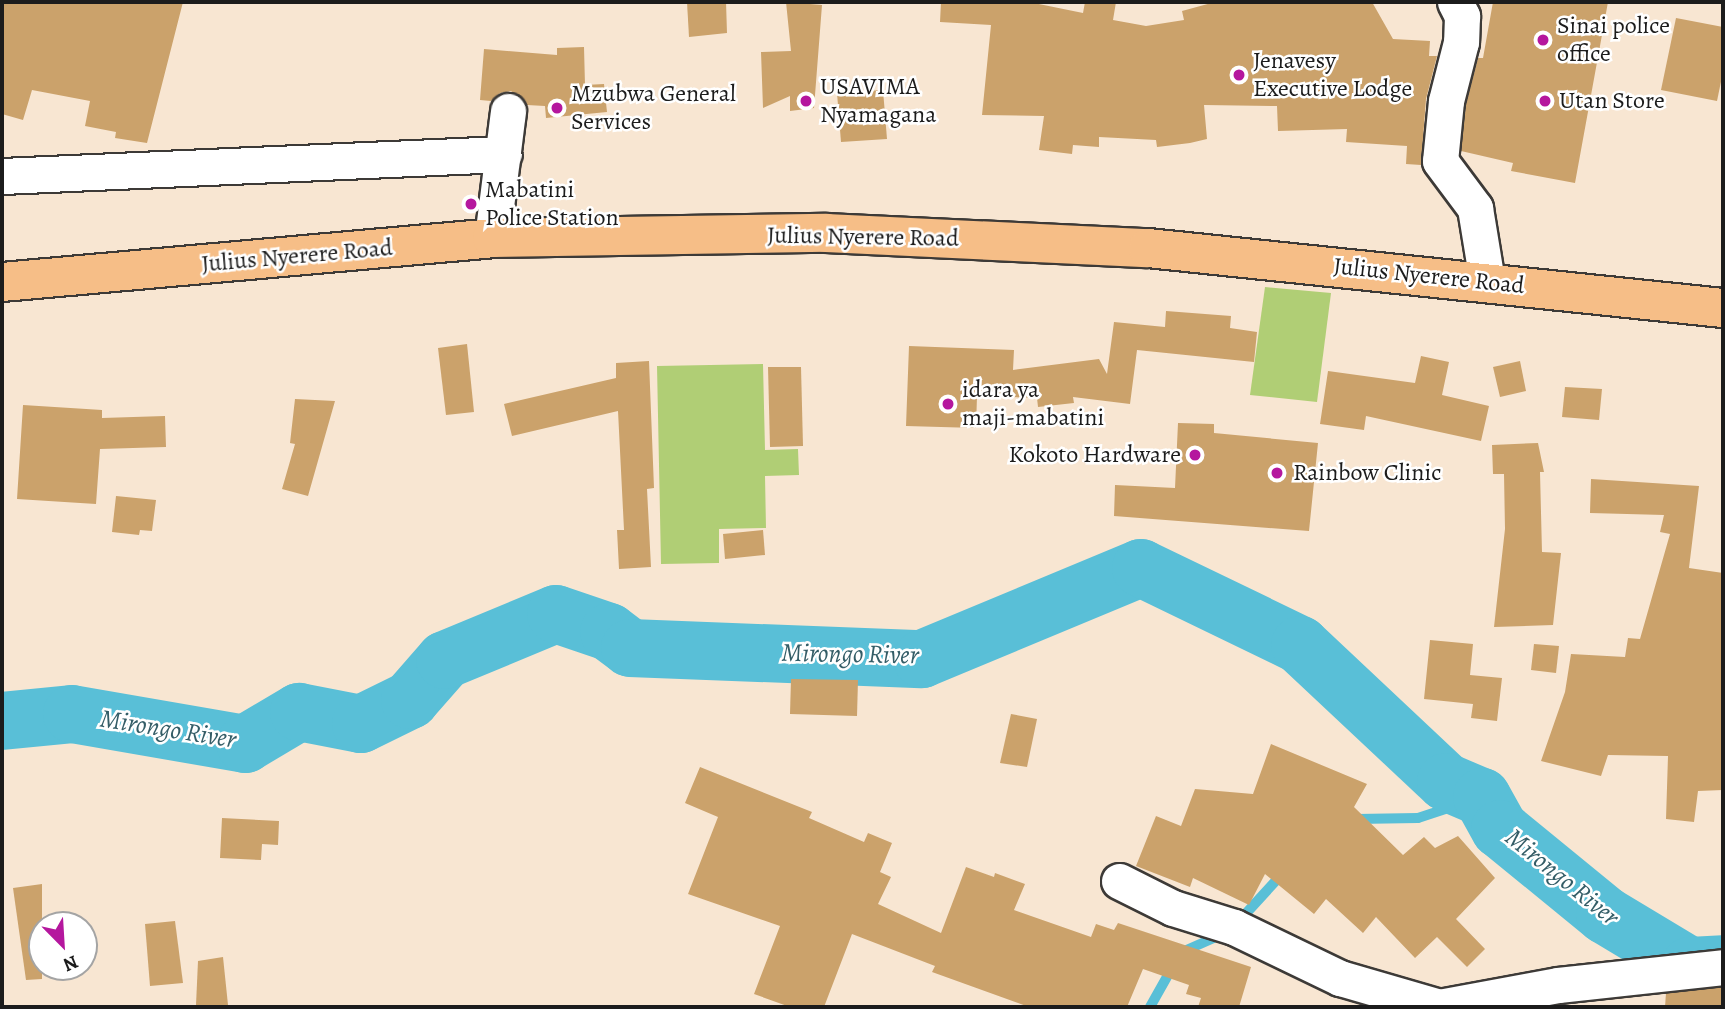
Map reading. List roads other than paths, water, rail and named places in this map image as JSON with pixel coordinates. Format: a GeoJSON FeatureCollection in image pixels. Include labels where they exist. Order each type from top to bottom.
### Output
{"type":"FeatureCollection","features":[{"type":"Feature","properties":{"kind":"highway","name":"Julius Nyerere Road"},"geometry":{"type":"LineString","coordinates":[[2,282],[492,239],[839,234],[1148,248],[1723,308]]}},
{"type":"Feature","properties":{"kind":"street"},"geometry":{"type":"LineString","coordinates":[[1455,2],[1462,16],[1461,42],[1446,101],[1440,161],[1475,208],[1488,282]]}},
{"type":"Feature","properties":{"kind":"street"},"geometry":{"type":"LineString","coordinates":[[492,239],[508,111]]}},
{"type":"Feature","properties":{"kind":"street"},"geometry":{"type":"LineString","coordinates":[[2,176],[504,154]]}},
{"type":"Feature","properties":{"kind":"street"},"geometry":{"type":"LineString","coordinates":[[1119,881],[1173,908],[1234,927],[1340,978],[1440,1007],[1558,985],[1723,967]]}},
{"type":"Feature","properties":{"kind":"waterway","name":"Mirongo River"},"geometry":{"type":"LineString","coordinates":[[2,721],[72,714],[245,744],[299,712],[361,724],[410,700],[445,660],[556,614],[609,632],[630,648],[922,659],[1141,568],[1300,645],[1446,782],[1482,797],[1500,829],[1605,915],[1690,966],[1723,964]]}},
{"type":"Feature","properties":{"kind":"waterway"},"geometry":{"type":"LineString","coordinates":[[1356,819],[1418,818],[1482,797]]}},
{"type":"Feature","properties":{"kind":"waterway"},"geometry":{"type":"LineString","coordinates":[[1239,921],[1283,873]]}},
{"type":"Feature","properties":{"kind":"waterway"},"geometry":{"type":"LineString","coordinates":[[1182,952],[1225,933]]}},
{"type":"Feature","properties":{"kind":"waterway"},"geometry":{"type":"LineString","coordinates":[[1150,1007],[1172,968]]}},
{"type":"Feature","properties":{"kind":"place","name":"Sinai police office"},"geometry":{"type":"Point","coordinates":[1543,40]}},
{"type":"Feature","properties":{"kind":"place","name":"Jenavesy Executive Lodge"},"geometry":{"type":"Point","coordinates":[1239,75]}},
{"type":"Feature","properties":{"kind":"place","name":"USAVIMA Nyamagana"},"geometry":{"type":"Point","coordinates":[806,101]}},
{"type":"Feature","properties":{"kind":"place","name":"Utan Store"},"geometry":{"type":"Point","coordinates":[1545,101]}},
{"type":"Feature","properties":{"kind":"place","name":"Mzubwa General Services"},"geometry":{"type":"Point","coordinates":[557,108]}},
{"type":"Feature","properties":{"kind":"place","name":"Mabatini Police Station"},"geometry":{"type":"Point","coordinates":[471,204]}},
{"type":"Feature","properties":{"kind":"place","name":"idara ya maji-mabatini"},"geometry":{"type":"Point","coordinates":[948,404]}},
{"type":"Feature","properties":{"kind":"place","name":"Kokoto Hardware"},"geometry":{"type":"Point","coordinates":[1195,455]}},
{"type":"Feature","properties":{"kind":"place","name":"Rainbow Clinic"},"geometry":{"type":"Point","coordinates":[1277,473]}}]}
